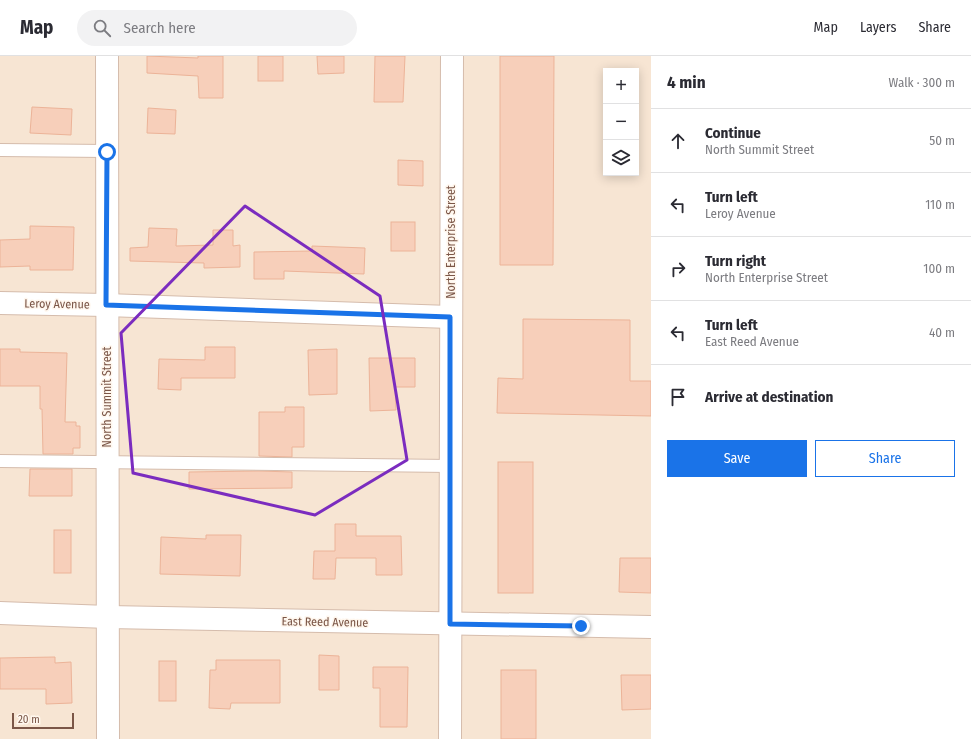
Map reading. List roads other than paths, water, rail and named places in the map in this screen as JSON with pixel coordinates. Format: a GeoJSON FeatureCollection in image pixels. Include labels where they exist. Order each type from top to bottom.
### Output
{"type":"FeatureCollection","features":[{"type":"Feature","properties":{"kind":"street","name":"North Summit Street"},"geometry":{"type":"LineString","coordinates":[[107,56],[106,305],[108,739]]}},
{"type":"Feature","properties":{"kind":"street","name":"North Enterprise Street"},"geometry":{"type":"LineString","coordinates":[[450,739],[450,317],[452,56]]}},
{"type":"Feature","properties":{"kind":"street","name":"Leroy Avenue"},"geometry":{"type":"LineString","coordinates":[[0,302],[450,317]]}},
{"type":"Feature","properties":{"kind":"street","name":"East Reed Avenue"},"geometry":{"type":"LineString","coordinates":[[0,613],[108,617],[651,627]]}},
{"type":"Feature","properties":{"kind":"lane"},"geometry":{"type":"LineString","coordinates":[[0,150],[107,152]]}},
{"type":"Feature","properties":{"kind":"lane"},"geometry":{"type":"LineString","coordinates":[[0,461],[450,466]]}}]}
